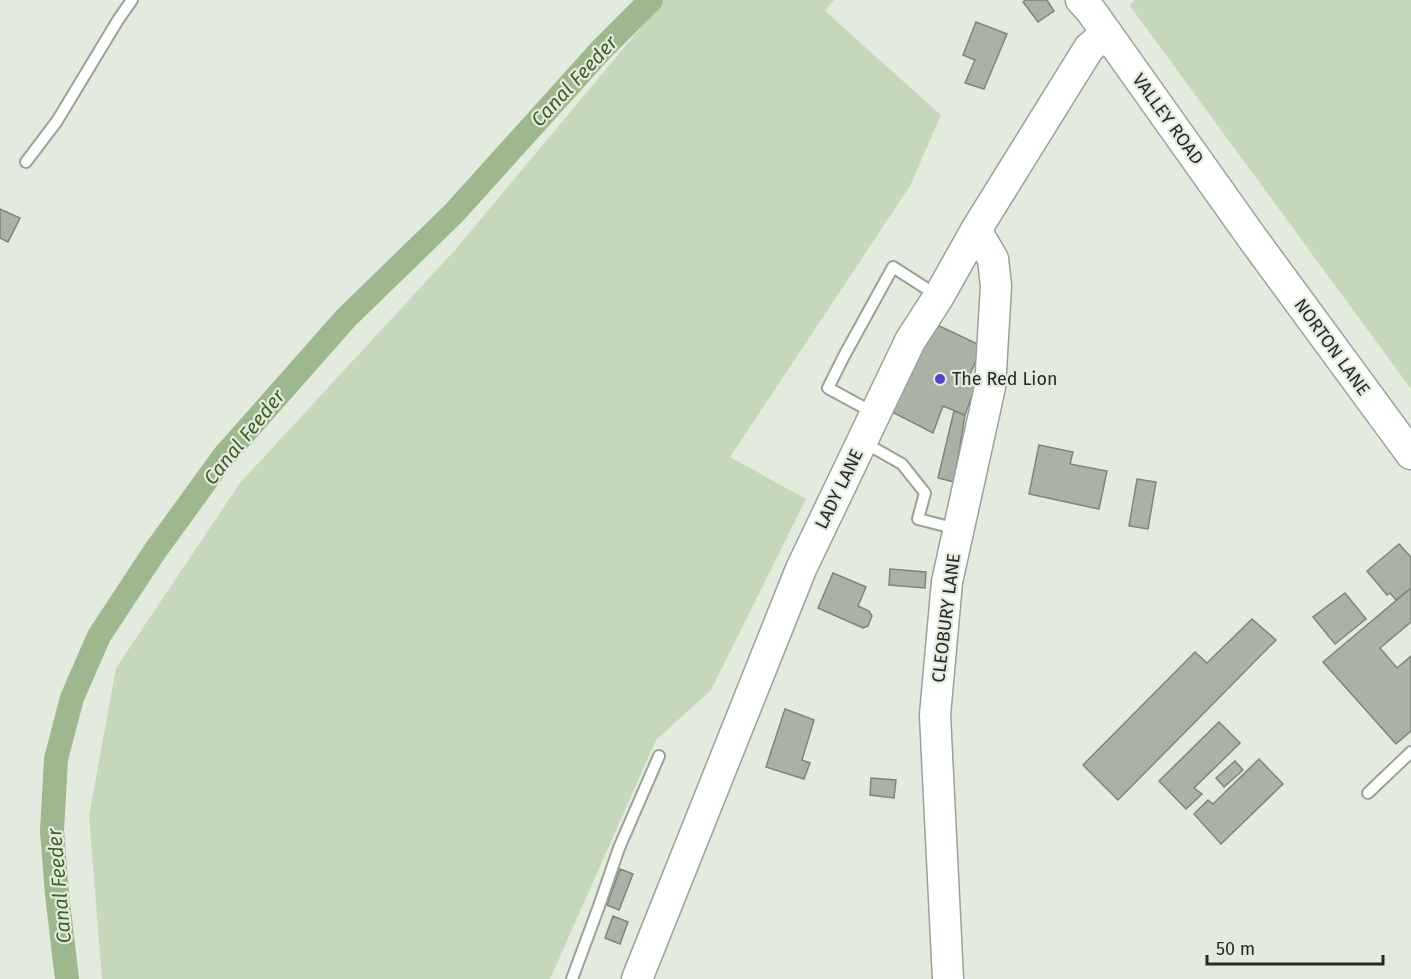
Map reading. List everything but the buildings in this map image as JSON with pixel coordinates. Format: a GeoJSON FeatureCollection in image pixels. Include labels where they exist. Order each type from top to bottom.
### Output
{"type":"FeatureCollection","features":[{"type":"Feature","properties":{"kind":"street","name":"VALLEY ROAD"},"geometry":{"type":"LineString","coordinates":[[1081,0],[1107,33],[1253,239]]}},
{"type":"Feature","properties":{"kind":"street","name":"LADY LANE"},"geometry":{"type":"LineString","coordinates":[[637,979],[801,569],[910,341],[1089,48],[1107,33]]}},
{"type":"Feature","properties":{"kind":"street","name":"CLEOBURY LANE"},"geometry":{"type":"LineString","coordinates":[[948,979],[935,715],[947,582],[990,387],[996,286],[993,259],[976,230]]}},
{"type":"Feature","properties":{"kind":"street","name":"NORTON LANE"},"geometry":{"type":"LineString","coordinates":[[1253,239],[1411,454]]}},
{"type":"Feature","properties":{"kind":"lane"},"geometry":{"type":"LineString","coordinates":[[26,162],[57,122],[132,0]]}},
{"type":"Feature","properties":{"kind":"lane"},"geometry":{"type":"LineString","coordinates":[[875,413],[828,388],[892,267],[939,296]]}},
{"type":"Feature","properties":{"kind":"lane"},"geometry":{"type":"LineString","coordinates":[[862,441],[902,464],[925,493],[918,519],[959,529]]}},
{"type":"Feature","properties":{"kind":"lane"},"geometry":{"type":"LineString","coordinates":[[1368,793],[1411,752]]}},
{"type":"Feature","properties":{"kind":"lane"},"geometry":{"type":"LineString","coordinates":[[572,979],[619,848],[658,756]]}},
{"type":"Feature","properties":{"kind":"green space"},"geometry":{"type":"Polygon","coordinates":[[[664,0],[834,0],[825,11],[941,115],[910,186],[730,457],[806,499],[711,690],[656,740],[550,979],[102,979],[89,816],[116,668],[240,483],[455,250],[664,0]]]}},
{"type":"Feature","properties":{"kind":"green space"},"geometry":{"type":"Polygon","coordinates":[[[1134,0],[1411,0],[1411,389],[1130,6],[1134,0]]]}},
{"type":"Feature","properties":{"kind":"waterway","name":"Canal Feeder"},"geometry":{"type":"LineString","coordinates":[[67,979],[52,831],[56,759],[72,698],[99,636],[155,551],[224,456],[346,318],[454,213],[601,50],[651,0]]}},
{"type":"Feature","properties":{"kind":"place","name":"The Red Lion"},"geometry":{"type":"Point","coordinates":[940,379]}}]}
